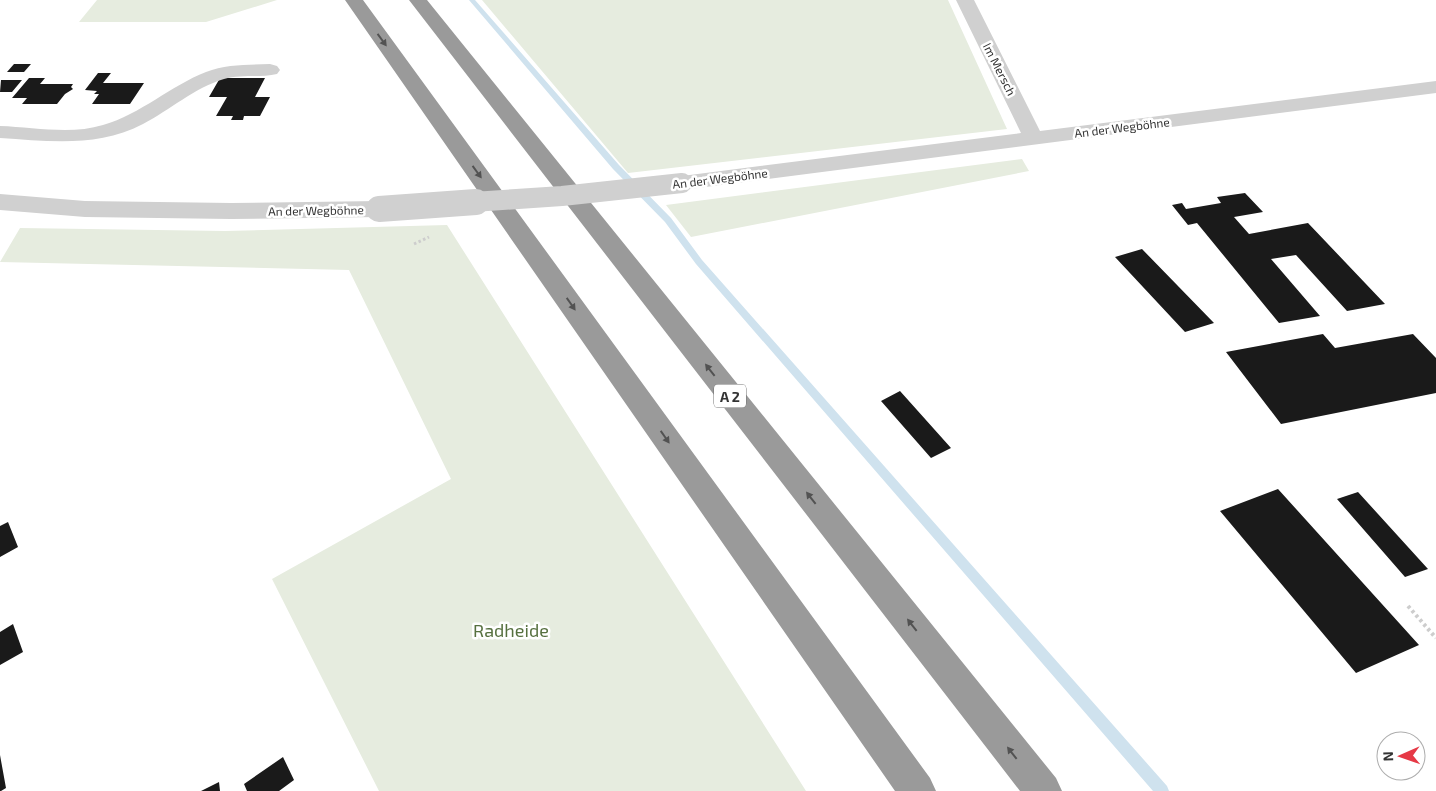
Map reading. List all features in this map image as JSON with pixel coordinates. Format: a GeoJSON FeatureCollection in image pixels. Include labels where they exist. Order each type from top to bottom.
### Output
{"type":"FeatureCollection","features":[{"type":"Feature","properties":{"kind":"highway"},"geometry":{"type":"LineString","coordinates":[[354,0],[917,791]]}},
{"type":"Feature","properties":{"kind":"highway","name":"A 2"},"geometry":{"type":"LineString","coordinates":[[418,0],[1042,791]]}},
{"type":"Feature","properties":{"kind":"street","name":"Im Mersch"},"geometry":{"type":"LineString","coordinates":[[965,0],[1034,139]]}},
{"type":"Feature","properties":{"kind":"street"},"geometry":{"type":"LineString","coordinates":[[0,132],[68,134],[107,131],[136,120],[195,84],[214,75],[270,70]]}},
{"type":"Feature","properties":{"kind":"street","name":"An der Wegböhne"},"geometry":{"type":"LineString","coordinates":[[0,202],[85,209],[231,211],[379,209],[562,196],[682,183],[1436,87]]}},
{"type":"Feature","properties":{"kind":"path"},"geometry":{"type":"LineString","coordinates":[[1408,606],[1436,638]]}},
{"type":"Feature","properties":{"kind":"green space"},"geometry":{"type":"Polygon","coordinates":[[[97,0],[277,0],[206,22],[79,22],[97,0]]]}},
{"type":"Feature","properties":{"kind":"green space"},"geometry":{"type":"Polygon","coordinates":[[[482,0],[948,0],[1007,129],[628,173],[482,0]]]}},
{"type":"Feature","properties":{"kind":"green space"},"geometry":{"type":"Polygon","coordinates":[[[1022,159],[1029,171],[691,237],[666,205],[1022,159]]]}},
{"type":"Feature","properties":{"kind":"green space","name":"Radheide"},"geometry":{"type":"Polygon","coordinates":[[[447,225],[806,791],[379,791],[272,579],[451,479],[349,270],[0,262],[20,228],[225,231],[447,225]]]}},
{"type":"Feature","properties":{"kind":"building"},"geometry":{"type":"Polygon","coordinates":[[[14,64],[31,64],[24,72],[7,72],[14,64]]]}},
{"type":"Feature","properties":{"kind":"building"},"geometry":{"type":"Polygon","coordinates":[[[98,73],[111,73],[103,83],[144,83],[130,104],[92,104],[99,94],[94,94],[97,91],[85,90],[98,73]]]}},
{"type":"Feature","properties":{"kind":"building"},"geometry":{"type":"Polygon","coordinates":[[[29,78],[45,78],[40,84],[73,84],[71,87],[73,89],[65,94],[57,104],[22,104],[27,98],[12,98],[29,78]]]}},
{"type":"Feature","properties":{"kind":"building"},"geometry":{"type":"Polygon","coordinates":[[[220,78],[265,78],[255,97],[270,97],[260,116],[244,116],[243,120],[231,120],[233,116],[216,116],[227,97],[209,97],[220,78]]]}},
{"type":"Feature","properties":{"kind":"building"},"geometry":{"type":"Polygon","coordinates":[[[1,80],[22,80],[12,92],[0,92],[1,80]]]}},
{"type":"Feature","properties":{"kind":"building"},"geometry":{"type":"Polygon","coordinates":[[[1245,193],[1263,212],[1234,217],[1249,234],[1308,223],[1385,304],[1347,311],[1296,255],[1271,259],[1320,316],[1279,323],[1197,223],[1188,225],[1172,205],[1182,203],[1186,209],[1221,203],[1217,197],[1245,193]]]}},
{"type":"Feature","properties":{"kind":"building"},"geometry":{"type":"Polygon","coordinates":[[[1142,249],[1214,323],[1185,332],[1115,257],[1142,249]]]}},
{"type":"Feature","properties":{"kind":"building"},"geometry":{"type":"Polygon","coordinates":[[[1323,334],[1335,348],[1413,334],[1436,358],[1436,393],[1281,424],[1226,352],[1323,334]]]}},
{"type":"Feature","properties":{"kind":"building"},"geometry":{"type":"Polygon","coordinates":[[[900,391],[951,448],[931,458],[881,401],[900,391]]]}},
{"type":"Feature","properties":{"kind":"building"},"geometry":{"type":"Polygon","coordinates":[[[1278,489],[1419,645],[1356,673],[1220,511],[1278,489]]]}},
{"type":"Feature","properties":{"kind":"building"},"geometry":{"type":"Polygon","coordinates":[[[1358,492],[1428,569],[1405,577],[1337,499],[1358,492]]]}},
{"type":"Feature","properties":{"kind":"building"},"geometry":{"type":"Polygon","coordinates":[[[8,522],[18,547],[0,557],[0,526],[8,522]]]}},
{"type":"Feature","properties":{"kind":"building"},"geometry":{"type":"Polygon","coordinates":[[[13,624],[23,652],[0,665],[0,632],[13,624]]]}},
{"type":"Feature","properties":{"kind":"building"},"geometry":{"type":"Polygon","coordinates":[[[0,755],[6,788],[1,791],[0,791],[0,755]]]}},
{"type":"Feature","properties":{"kind":"building"},"geometry":{"type":"Polygon","coordinates":[[[283,757],[294,780],[279,791],[247,791],[244,784],[283,757]]]}},
{"type":"Feature","properties":{"kind":"building"},"geometry":{"type":"Polygon","coordinates":[[[219,782],[220,791],[201,791],[219,782]]]}},
{"type":"Feature","properties":{"kind":"waterway"},"geometry":{"type":"LineString","coordinates":[[472,0],[616,167],[668,220],[699,262],[1162,791]]}}]}
